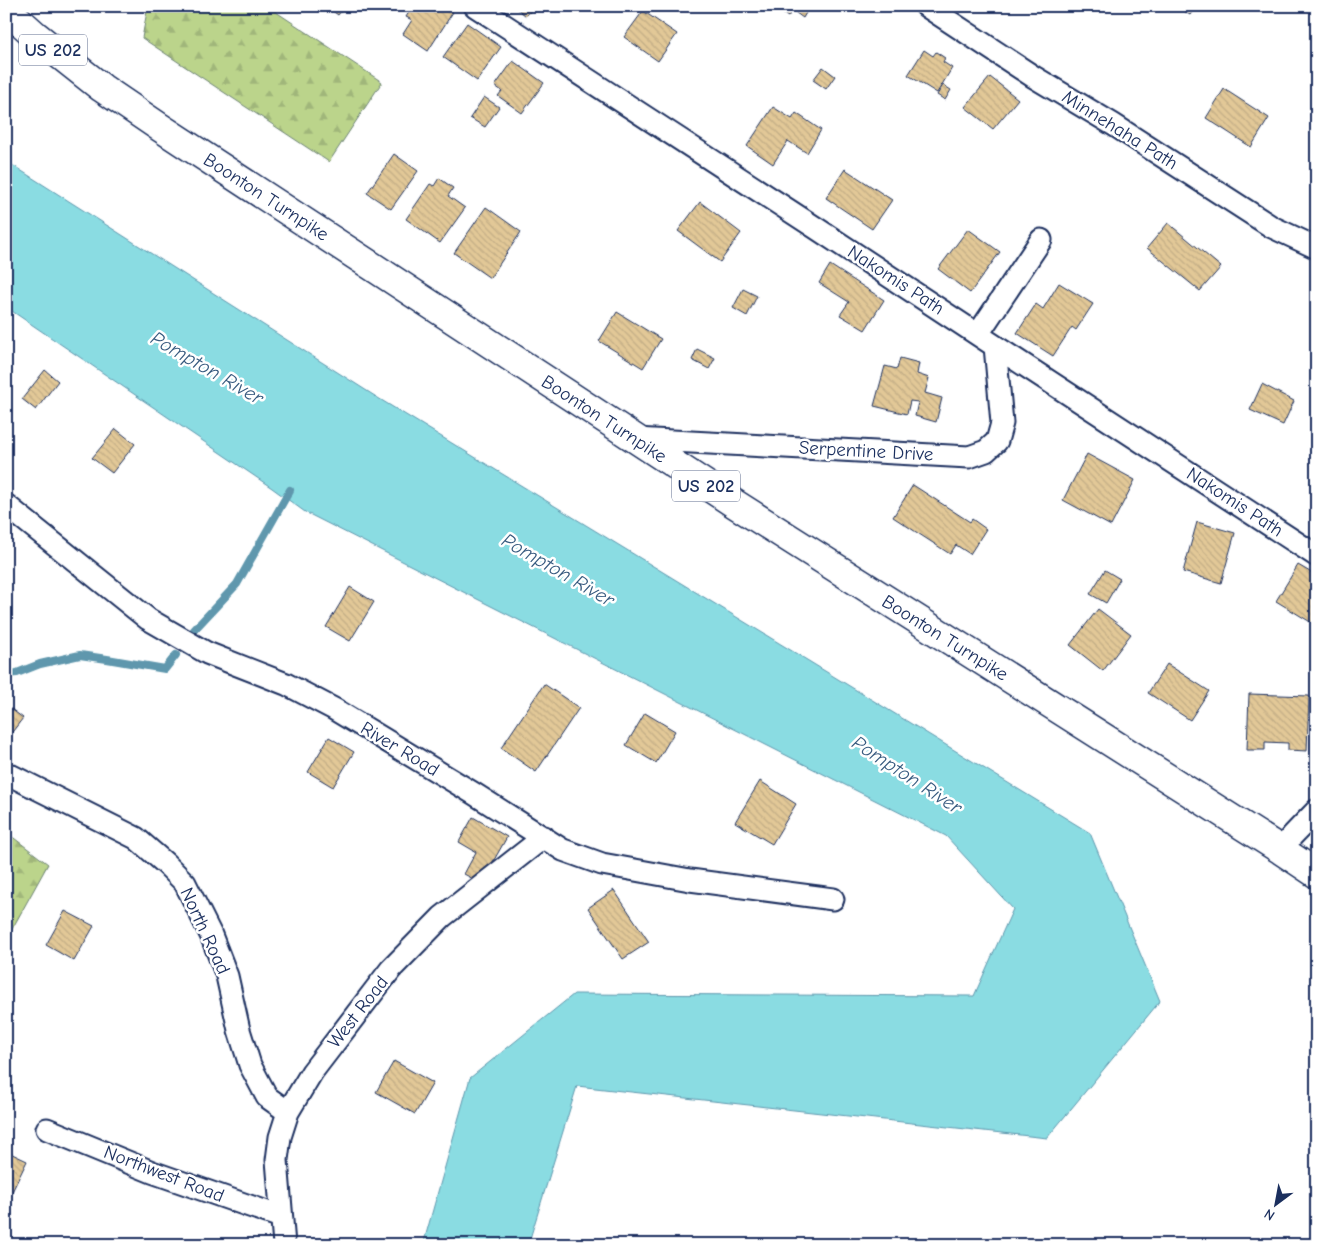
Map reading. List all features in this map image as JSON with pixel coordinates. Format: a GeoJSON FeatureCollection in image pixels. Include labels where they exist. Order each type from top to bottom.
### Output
{"type":"FeatureCollection","features":[{"type":"Feature","properties":{"kind":"main road","name":"Boonton Turnpike"},"geometry":{"type":"LineString","coordinates":[[6,9],[35,35],[110,94],[732,502],[1317,874]]}},
{"type":"Feature","properties":{"kind":"street","name":"Nakomis Path"},"geometry":{"type":"LineString","coordinates":[[475,6],[1317,556]]}},
{"type":"Feature","properties":{"kind":"street","name":"Minnehaha Path"},"geometry":{"type":"LineString","coordinates":[[926,6],[1034,77],[1114,125],[1272,227],[1317,248]]}},
{"type":"Feature","properties":{"kind":"street"},"geometry":{"type":"LineString","coordinates":[[986,340],[1041,240]]}},
{"type":"Feature","properties":{"kind":"street","name":"Serpentine Drive"},"geometry":{"type":"LineString","coordinates":[[635,439],[969,457],[986,451],[997,441],[1002,423],[986,340]]}},
{"type":"Feature","properties":{"kind":"street","name":"River Road"},"geometry":{"type":"LineString","coordinates":[[6,504],[148,619],[207,653],[286,684],[334,709],[564,850],[602,864],[690,880],[833,899]]}},
{"type":"Feature","properties":{"kind":"street","name":"North Road"},"geometry":{"type":"LineString","coordinates":[[6,774],[136,838],[185,883],[211,935],[227,976],[239,1030],[250,1065],[267,1097],[288,1112]]}},
{"type":"Feature","properties":{"kind":"street"},"geometry":{"type":"LineString","coordinates":[[1281,850],[1317,810]]}},
{"type":"Feature","properties":{"kind":"street","name":"West Road"},"geometry":{"type":"LineString","coordinates":[[284,1245],[277,1160],[280,1137],[288,1112],[312,1072],[391,969],[442,917],[544,837]]}},
{"type":"Feature","properties":{"kind":"street","name":"Northwest Road"},"geometry":{"type":"LineString","coordinates":[[47,1128],[152,1172],[282,1217]]}},
{"type":"Feature","properties":{"kind":"green space"},"geometry":{"type":"Polygon","coordinates":[[[148,6],[267,6],[382,82],[329,162],[142,38],[148,6]]]}},
{"type":"Feature","properties":{"kind":"green space"},"geometry":{"type":"Polygon","coordinates":[[[6,832],[48,864],[6,940],[6,832]]]}},
{"type":"Feature","properties":{"kind":"water","name":"Pompton River"},"geometry":{"type":"Polygon","coordinates":[[[6,161],[378,398],[1090,833],[1160,1001],[1047,1138],[577,1086],[528,1245],[423,1245],[470,1078],[574,994],[974,996],[1013,909],[946,836],[305,512],[6,307],[6,161]]]}},
{"type":"Feature","properties":{"kind":"building"},"geometry":{"type":"Polygon","coordinates":[[[326,6],[345,6],[338,15],[326,6]]]}},
{"type":"Feature","properties":{"kind":"building"},"geometry":{"type":"Polygon","coordinates":[[[413,6],[444,6],[453,12],[428,51],[403,34],[412,20],[406,17],[413,6]]]}},
{"type":"Feature","properties":{"kind":"building"},"geometry":{"type":"Polygon","coordinates":[[[514,6],[535,6],[526,16],[514,6]]]}},
{"type":"Feature","properties":{"kind":"building"},"geometry":{"type":"Polygon","coordinates":[[[772,6],[810,6],[803,18],[792,10],[788,17],[772,6]]]}},
{"type":"Feature","properties":{"kind":"building"},"geometry":{"type":"Polygon","coordinates":[[[1176,6],[1196,6],[1190,15],[1176,6]]]}},
{"type":"Feature","properties":{"kind":"building"},"geometry":{"type":"Polygon","coordinates":[[[643,11],[677,34],[658,61],[624,37],[643,11]]]}},
{"type":"Feature","properties":{"kind":"building"},"geometry":{"type":"Polygon","coordinates":[[[467,23],[501,47],[477,81],[443,57],[467,23]]]}},
{"type":"Feature","properties":{"kind":"building"},"geometry":{"type":"Polygon","coordinates":[[[924,50],[933,56],[936,52],[945,58],[943,62],[952,68],[937,93],[908,75],[924,50]]]}},
{"type":"Feature","properties":{"kind":"building"},"geometry":{"type":"Polygon","coordinates":[[[513,61],[544,83],[522,113],[498,96],[502,91],[495,86],[513,61]]]}},
{"type":"Feature","properties":{"kind":"building"},"geometry":{"type":"Polygon","coordinates":[[[823,67],[835,76],[826,89],[813,80],[823,67]]]}},
{"type":"Feature","properties":{"kind":"building"},"geometry":{"type":"Polygon","coordinates":[[[990,77],[1018,99],[993,129],[965,107],[990,77]]]}},
{"type":"Feature","properties":{"kind":"building"},"geometry":{"type":"Polygon","coordinates":[[[943,85],[951,90],[945,100],[937,95],[943,85]]]}},
{"type":"Feature","properties":{"kind":"building"},"geometry":{"type":"Polygon","coordinates":[[[1224,89],[1269,118],[1251,147],[1206,118],[1224,89]]]}},
{"type":"Feature","properties":{"kind":"building"},"geometry":{"type":"Polygon","coordinates":[[[484,97],[499,107],[485,127],[470,118],[484,97]]]}},
{"type":"Feature","properties":{"kind":"building"},"geometry":{"type":"Polygon","coordinates":[[[773,107],[792,119],[796,113],[821,130],[807,153],[788,141],[773,164],[747,146],[773,107]]]}},
{"type":"Feature","properties":{"kind":"building"},"geometry":{"type":"Polygon","coordinates":[[[394,154],[418,171],[391,209],[367,193],[394,154]]]}},
{"type":"Feature","properties":{"kind":"building"},"geometry":{"type":"Polygon","coordinates":[[[845,169],[892,200],[872,229],[826,198],[845,169]]]}},
{"type":"Feature","properties":{"kind":"building"},"geometry":{"type":"Polygon","coordinates":[[[439,178],[453,188],[448,196],[465,208],[440,243],[406,219],[430,184],[434,186],[439,178]]]}},
{"type":"Feature","properties":{"kind":"building"},"geometry":{"type":"Polygon","coordinates":[[[700,202],[741,233],[720,262],[678,231],[700,202]]]}},
{"type":"Feature","properties":{"kind":"building"},"geometry":{"type":"Polygon","coordinates":[[[486,207],[521,232],[490,278],[454,253],[486,207]]]}},
{"type":"Feature","properties":{"kind":"building"},"geometry":{"type":"Polygon","coordinates":[[[1168,223],[1221,267],[1200,291],[1147,248],[1168,223]]]}},
{"type":"Feature","properties":{"kind":"building"},"geometry":{"type":"Polygon","coordinates":[[[968,229],[1000,252],[970,293],[938,269],[968,229]]]}},
{"type":"Feature","properties":{"kind":"building"},"geometry":{"type":"Polygon","coordinates":[[[830,265],[884,300],[865,330],[840,315],[849,302],[819,283],[830,265]]]}},
{"type":"Feature","properties":{"kind":"building"},"geometry":{"type":"Polygon","coordinates":[[[1059,283],[1093,304],[1076,330],[1072,327],[1053,356],[1017,333],[1036,304],[1043,309],[1059,283]]]}},
{"type":"Feature","properties":{"kind":"building"},"geometry":{"type":"Polygon","coordinates":[[[743,289],[757,296],[747,316],[733,308],[743,289]]]}},
{"type":"Feature","properties":{"kind":"building"},"geometry":{"type":"Polygon","coordinates":[[[617,312],[661,339],[643,368],[599,341],[617,312]]]}},
{"type":"Feature","properties":{"kind":"building"},"geometry":{"type":"Polygon","coordinates":[[[697,349],[715,358],[709,369],[692,360],[697,349]]]}},
{"type":"Feature","properties":{"kind":"building"},"geometry":{"type":"Polygon","coordinates":[[[900,358],[919,363],[917,374],[929,378],[925,393],[942,398],[936,422],[915,416],[918,402],[910,401],[907,414],[874,406],[885,366],[897,369],[900,358]]]}},
{"type":"Feature","properties":{"kind":"building"},"geometry":{"type":"Polygon","coordinates":[[[45,370],[58,381],[36,410],[22,399],[45,370]]]}},
{"type":"Feature","properties":{"kind":"building"},"geometry":{"type":"Polygon","coordinates":[[[1262,384],[1294,401],[1283,425],[1250,410],[1262,384]]]}},
{"type":"Feature","properties":{"kind":"building"},"geometry":{"type":"Polygon","coordinates":[[[116,429],[135,444],[112,473],[92,458],[116,429]]]}},
{"type":"Feature","properties":{"kind":"building"},"geometry":{"type":"Polygon","coordinates":[[[1087,454],[1135,480],[1111,526],[1063,500],[1087,454]]]}},
{"type":"Feature","properties":{"kind":"building"},"geometry":{"type":"Polygon","coordinates":[[[913,485],[970,522],[972,519],[986,529],[970,554],[956,545],[950,554],[893,517],[913,485]]]}},
{"type":"Feature","properties":{"kind":"building"},"geometry":{"type":"Polygon","coordinates":[[[1197,522],[1235,533],[1221,583],[1183,572],[1197,522]]]}},
{"type":"Feature","properties":{"kind":"building"},"geometry":{"type":"Polygon","coordinates":[[[1298,565],[1317,576],[1317,626],[1276,601],[1298,565]]]}},
{"type":"Feature","properties":{"kind":"building"},"geometry":{"type":"Polygon","coordinates":[[[1105,570],[1120,579],[1106,603],[1090,594],[1105,570]]]}},
{"type":"Feature","properties":{"kind":"building"},"geometry":{"type":"Polygon","coordinates":[[[350,587],[374,602],[350,641],[326,627],[350,587]]]}},
{"type":"Feature","properties":{"kind":"building"},"geometry":{"type":"Polygon","coordinates":[[[1098,609],[1131,634],[1103,671],[1070,645],[1098,609]]]}},
{"type":"Feature","properties":{"kind":"building"},"geometry":{"type":"Polygon","coordinates":[[[1167,664],[1209,691],[1190,720],[1148,693],[1167,664]]]}},
{"type":"Feature","properties":{"kind":"building"},"geometry":{"type":"Polygon","coordinates":[[[544,684],[579,708],[536,772],[501,748],[544,684]]]}},
{"type":"Feature","properties":{"kind":"building"},"geometry":{"type":"Polygon","coordinates":[[[1249,694],[1309,696],[1307,751],[1288,750],[1288,743],[1265,742],[1265,750],[1247,750],[1249,694]]]}},
{"type":"Feature","properties":{"kind":"building"},"geometry":{"type":"Polygon","coordinates":[[[6,705],[23,718],[6,740],[6,705]]]}},
{"type":"Feature","properties":{"kind":"building"},"geometry":{"type":"Polygon","coordinates":[[[645,713],[675,731],[656,763],[626,745],[645,713]]]}},
{"type":"Feature","properties":{"kind":"building"},"geometry":{"type":"Polygon","coordinates":[[[329,737],[354,752],[333,787],[308,772],[329,737]]]}},
{"type":"Feature","properties":{"kind":"building"},"geometry":{"type":"Polygon","coordinates":[[[760,781],[796,804],[772,844],[735,822],[760,781]]]}},
{"type":"Feature","properties":{"kind":"building"},"geometry":{"type":"Polygon","coordinates":[[[473,817],[507,837],[481,883],[464,874],[476,852],[459,842],[473,817]]]}},
{"type":"Feature","properties":{"kind":"building"},"geometry":{"type":"Polygon","coordinates":[[[614,890],[649,942],[623,959],[588,908],[614,890]]]}},
{"type":"Feature","properties":{"kind":"building"},"geometry":{"type":"Polygon","coordinates":[[[65,911],[94,926],[74,961],[46,945],[65,911]]]}},
{"type":"Feature","properties":{"kind":"building"},"geometry":{"type":"Polygon","coordinates":[[[394,1061],[433,1083],[415,1114],[376,1092],[394,1061]]]}},
{"type":"Feature","properties":{"kind":"building"},"geometry":{"type":"Polygon","coordinates":[[[8,1152],[27,1161],[7,1202],[6,1156],[8,1152]]]}},
{"type":"Feature","properties":{"kind":"waterway"},"geometry":{"type":"LineString","coordinates":[[194,630],[237,584],[290,490]]}},
{"type":"Feature","properties":{"kind":"waterway"},"geometry":{"type":"LineString","coordinates":[[6,674],[17,673],[40,664],[80,655],[165,669],[176,655]]}}]}
